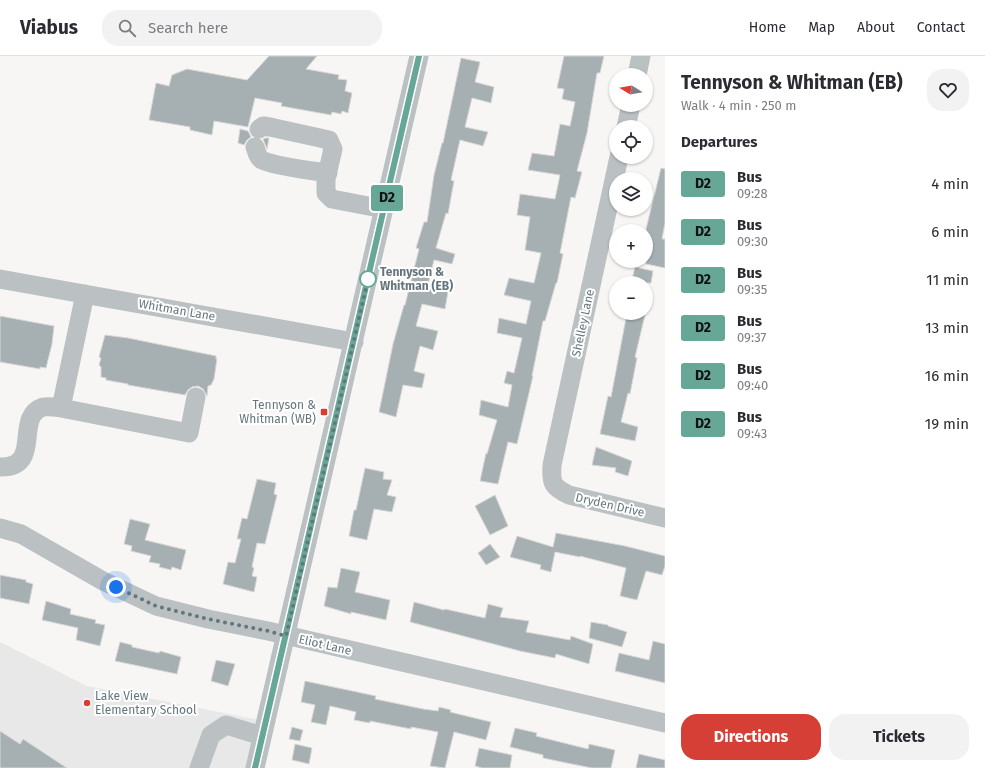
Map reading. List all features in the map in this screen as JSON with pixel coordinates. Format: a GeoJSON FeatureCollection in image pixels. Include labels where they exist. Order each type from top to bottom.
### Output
{"type":"FeatureCollection","features":[{"type":"Feature","properties":{"kind":"street"},"geometry":{"type":"LineString","coordinates":[[255,768],[419,56]]}},
{"type":"Feature","properties":{"kind":"street"},"geometry":{"type":"LineString","coordinates":[[638,68],[641,56]]}},
{"type":"Feature","properties":{"kind":"street"},"geometry":{"type":"LineString","coordinates":[[328,173],[263,161],[257,156],[257,138],[263,126],[330,140],[333,149],[326,193],[332,199],[384,209]]}},
{"type":"Feature","properties":{"kind":"street","name":"Shelley Lane"},"geometry":{"type":"LineString","coordinates":[[556,489],[551,477],[552,464],[617,164]]}},
{"type":"Feature","properties":{"kind":"street","name":"Whitman Lane"},"geometry":{"type":"LineString","coordinates":[[0,279],[354,342]]}},
{"type":"Feature","properties":{"kind":"street"},"geometry":{"type":"LineString","coordinates":[[61,408],[85,294]]}},
{"type":"Feature","properties":{"kind":"street"},"geometry":{"type":"LineString","coordinates":[[0,467],[14,465],[22,460],[25,452],[30,420],[35,413],[42,408],[49,406],[61,408],[189,433],[196,397]]}},
{"type":"Feature","properties":{"kind":"street","name":"Dryden Drive"},"geometry":{"type":"LineString","coordinates":[[556,489],[569,495],[665,518]]}},
{"type":"Feature","properties":{"kind":"street","name":"Eliot Lane"},"geometry":{"type":"LineString","coordinates":[[0,528],[20,534],[103,581],[156,606],[665,723]]}},
{"type":"Feature","properties":{"kind":"street"},"geometry":{"type":"LineString","coordinates":[[199,768],[211,735],[226,725],[262,736]]}},
{"type":"Feature","properties":{"kind":"shaded area","name":"Lake View Elementary School"},"geometry":{"type":"Polygon","coordinates":[[[0,642],[87,686],[260,720],[249,768],[0,768],[0,642]]]}},
{"type":"Feature","properties":{"kind":"building"},"geometry":{"type":"Polygon","coordinates":[[[269,56],[317,56],[306,69],[339,75],[338,79],[347,80],[345,91],[352,93],[348,113],[342,111],[341,114],[332,112],[331,115],[281,106],[282,103],[255,98],[248,127],[214,121],[212,135],[190,130],[190,127],[149,120],[156,83],[169,86],[172,75],[187,69],[247,80],[269,56]]]}},
{"type":"Feature","properties":{"kind":"building"},"geometry":{"type":"Polygon","coordinates":[[[564,56],[604,56],[600,73],[597,73],[587,133],[577,171],[582,172],[575,198],[571,197],[560,253],[563,254],[557,283],[545,321],[543,321],[533,376],[517,444],[508,442],[498,484],[480,481],[486,453],[487,454],[497,420],[479,415],[481,400],[508,407],[512,385],[504,383],[507,371],[514,373],[522,338],[497,333],[499,318],[526,324],[531,301],[504,295],[509,278],[534,283],[541,253],[525,250],[530,217],[517,215],[520,194],[555,199],[560,175],[528,170],[532,153],[554,156],[560,124],[570,126],[575,102],[562,99],[564,89],[557,88],[564,56]]]}},
{"type":"Feature","properties":{"kind":"building"},"geometry":{"type":"Polygon","coordinates":[[[461,58],[480,62],[475,82],[494,87],[491,103],[472,98],[465,127],[488,132],[483,146],[460,140],[451,180],[454,181],[448,214],[446,213],[436,248],[455,254],[452,264],[434,260],[427,288],[448,292],[445,309],[422,304],[416,326],[438,331],[433,350],[420,346],[414,371],[425,374],[422,388],[403,385],[396,417],[379,412],[393,344],[405,305],[419,249],[416,248],[424,222],[427,222],[434,175],[443,143],[461,58]]]}},
{"type":"Feature","properties":{"kind":"building"},"geometry":{"type":"Polygon","coordinates":[[[240,129],[248,131],[251,137],[244,145],[238,143],[240,129]]]}},
{"type":"Feature","properties":{"kind":"building"},"geometry":{"type":"Polygon","coordinates":[[[269,138],[267,149],[263,139],[269,138]]]}},
{"type":"Feature","properties":{"kind":"building"},"geometry":{"type":"Polygon","coordinates":[[[661,168],[665,169],[665,223],[662,239],[665,239],[665,268],[653,265],[653,224],[647,224],[649,216],[653,216],[653,201],[661,168]]]}},
{"type":"Feature","properties":{"kind":"building"},"geometry":{"type":"Polygon","coordinates":[[[635,268],[653,271],[652,276],[633,276],[635,268]]]}},
{"type":"Feature","properties":{"kind":"building"},"geometry":{"type":"Polygon","coordinates":[[[0,316],[54,326],[52,344],[46,368],[40,367],[40,369],[0,362],[0,316]]]}},
{"type":"Feature","properties":{"kind":"building"},"geometry":{"type":"Polygon","coordinates":[[[626,320],[644,320],[635,357],[637,358],[630,394],[628,393],[621,422],[638,427],[635,441],[600,434],[608,396],[611,397],[626,320]]]}},
{"type":"Feature","properties":{"kind":"building"},"geometry":{"type":"Polygon","coordinates":[[[105,335],[128,338],[216,356],[217,359],[214,379],[211,385],[208,386],[207,396],[203,389],[198,386],[192,387],[185,395],[106,380],[106,378],[101,377],[101,367],[99,365],[101,358],[99,357],[105,335]]]}},
{"type":"Feature","properties":{"kind":"building"},"geometry":{"type":"Polygon","coordinates":[[[596,447],[632,461],[628,476],[615,472],[616,468],[592,465],[596,447]]]}},
{"type":"Feature","properties":{"kind":"building"},"geometry":{"type":"Polygon","coordinates":[[[365,468],[384,472],[383,479],[392,480],[387,495],[396,497],[392,512],[374,509],[367,540],[349,536],[365,468]]]}},
{"type":"Feature","properties":{"kind":"building"},"geometry":{"type":"Polygon","coordinates":[[[257,479],[276,483],[274,494],[277,495],[265,544],[257,543],[252,567],[254,568],[252,576],[257,577],[254,592],[223,584],[228,562],[235,563],[241,539],[237,539],[242,518],[247,519],[257,479]]]}},
{"type":"Feature","properties":{"kind":"building"},"geometry":{"type":"Polygon","coordinates":[[[495,495],[508,526],[490,535],[475,506],[495,495]]]}},
{"type":"Feature","properties":{"kind":"building"},"geometry":{"type":"Polygon","coordinates":[[[130,519],[150,524],[145,540],[186,550],[181,570],[172,567],[171,570],[159,567],[160,564],[149,562],[151,556],[131,551],[132,546],[124,544],[130,519]]]}},
{"type":"Feature","properties":{"kind":"building"},"geometry":{"type":"Polygon","coordinates":[[[556,533],[625,546],[665,556],[665,566],[662,575],[646,571],[637,600],[620,596],[626,568],[580,556],[555,552],[551,572],[540,569],[541,565],[510,557],[517,536],[553,547],[556,533]]]}},
{"type":"Feature","properties":{"kind":"building"},"geometry":{"type":"Polygon","coordinates":[[[490,544],[500,557],[486,565],[478,553],[490,544]]]}},
{"type":"Feature","properties":{"kind":"building"},"geometry":{"type":"Polygon","coordinates":[[[341,568],[360,572],[355,592],[390,600],[386,620],[351,612],[351,614],[324,606],[328,587],[337,588],[341,568]]]}},
{"type":"Feature","properties":{"kind":"building"},"geometry":{"type":"Polygon","coordinates":[[[0,575],[26,580],[26,582],[33,584],[29,604],[0,598],[0,575]]]}},
{"type":"Feature","properties":{"kind":"building"},"geometry":{"type":"Polygon","coordinates":[[[46,601],[71,609],[70,614],[96,620],[95,623],[105,625],[100,646],[76,640],[78,628],[42,620],[46,601]]]}},
{"type":"Feature","properties":{"kind":"building"},"geometry":{"type":"Polygon","coordinates":[[[414,602],[444,610],[485,618],[488,604],[503,608],[500,617],[529,621],[526,632],[570,640],[571,636],[593,644],[589,664],[556,654],[555,658],[520,651],[410,622],[414,602]]]}},
{"type":"Feature","properties":{"kind":"building"},"geometry":{"type":"Polygon","coordinates":[[[591,622],[608,625],[627,632],[622,647],[589,638],[591,622]]]}},
{"type":"Feature","properties":{"kind":"building"},"geometry":{"type":"Polygon","coordinates":[[[653,641],[665,644],[665,683],[615,671],[619,653],[649,660],[653,641]]]}},
{"type":"Feature","properties":{"kind":"building"},"geometry":{"type":"Polygon","coordinates":[[[120,642],[132,645],[132,647],[159,653],[160,651],[181,657],[177,674],[115,661],[120,642]]]}},
{"type":"Feature","properties":{"kind":"building"},"geometry":{"type":"Polygon","coordinates":[[[216,660],[235,664],[228,686],[211,681],[216,660]]]}},
{"type":"Feature","properties":{"kind":"building"},"geometry":{"type":"Polygon","coordinates":[[[305,681],[376,696],[375,699],[423,709],[438,711],[439,707],[451,710],[450,712],[491,722],[486,740],[454,732],[445,768],[430,766],[438,732],[411,727],[411,729],[370,721],[370,723],[354,720],[356,712],[330,706],[326,725],[311,722],[315,705],[301,702],[305,681]]]}},
{"type":"Feature","properties":{"kind":"building"},"geometry":{"type":"Polygon","coordinates":[[[292,727],[303,730],[300,741],[289,739],[292,727]]]}},
{"type":"Feature","properties":{"kind":"building"},"geometry":{"type":"Polygon","coordinates":[[[515,728],[537,733],[536,736],[588,749],[589,744],[615,750],[611,768],[592,768],[567,763],[543,758],[543,755],[510,747],[515,728]]]}},
{"type":"Feature","properties":{"kind":"building"},"geometry":{"type":"Polygon","coordinates":[[[0,731],[20,744],[23,739],[67,768],[0,768],[0,731]]]}},
{"type":"Feature","properties":{"kind":"building"},"geometry":{"type":"Polygon","coordinates":[[[295,744],[312,748],[309,764],[292,760],[295,744]]]}},
{"type":"Feature","properties":{"kind":"building"},"geometry":{"type":"Polygon","coordinates":[[[479,748],[512,755],[510,768],[482,768],[475,766],[479,748]]]}},
{"type":"Feature","properties":{"kind":"building"},"geometry":{"type":"Polygon","coordinates":[[[639,754],[665,760],[665,768],[636,768],[639,754]]]}},
{"type":"Feature","properties":{"kind":"bus line","name":"D2"},"geometry":{"type":"LineString","coordinates":[[255,768],[419,56]]}},
{"type":"Feature","properties":{"kind":"place","name":"Tennyson & Whitman (EB)"},"geometry":{"type":"Point","coordinates":[368,279]}},
{"type":"Feature","properties":{"kind":"place","name":"Tennyson & Whitman (WB)"},"geometry":{"type":"Point","coordinates":[324,412]}},
{"type":"Feature","properties":{"kind":"place","name":"Lake View Elementary School"},"geometry":{"type":"Point","coordinates":[87,703]}},
{"type":"Feature","properties":{"kind":"route"},"geometry":{"type":"LineString","coordinates":[[116,587],[156,606],[286,636],[368,279]]}}]}
